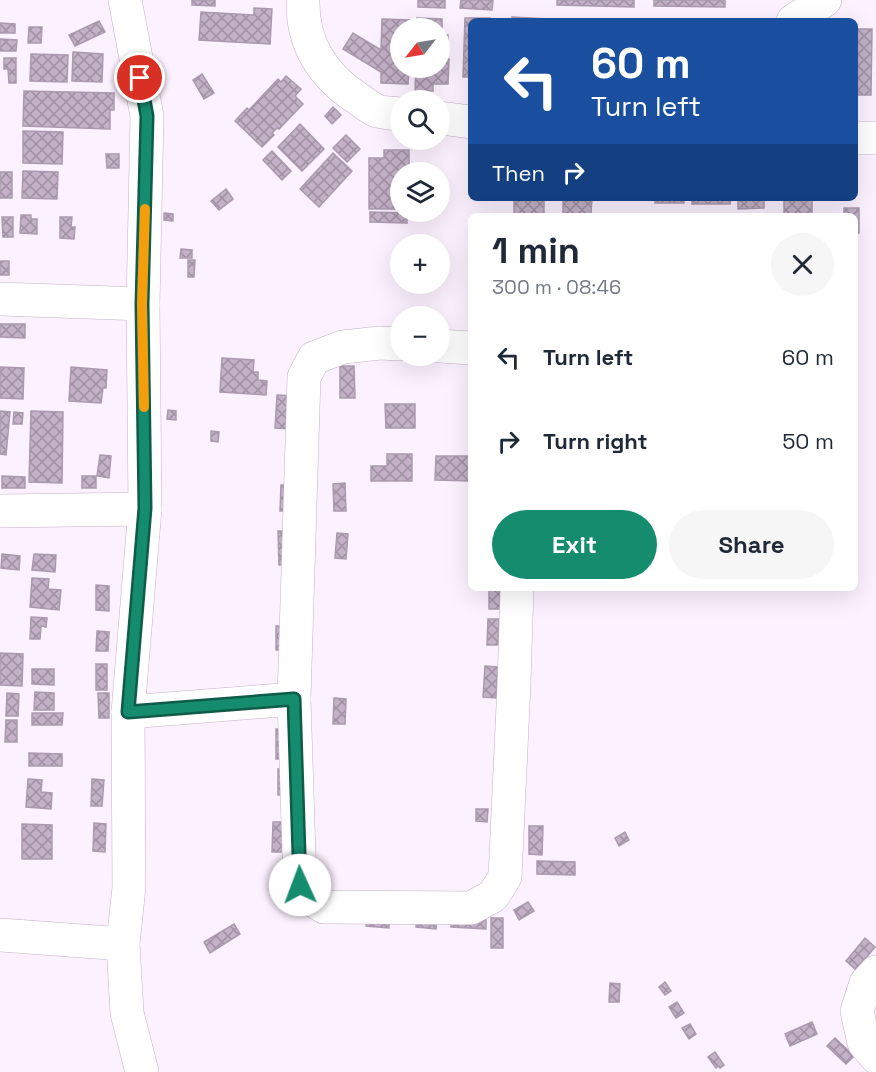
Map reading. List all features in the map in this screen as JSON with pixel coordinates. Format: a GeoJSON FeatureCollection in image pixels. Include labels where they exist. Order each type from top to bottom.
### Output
{"type":"FeatureCollection","features":[{"type":"Feature","properties":{"kind":"street"},"geometry":{"type":"LineString","coordinates":[[125,0],[147,116],[142,304],[145,508],[128,712],[129,887],[123,944],[127,1013],[142,1072]]}},
{"type":"Feature","properties":{"kind":"street"},"geometry":{"type":"LineString","coordinates":[[303,0],[303,14],[309,43],[321,65],[347,91],[376,110],[390,112]]}},
{"type":"Feature","properties":{"kind":"street"},"geometry":{"type":"LineString","coordinates":[[798,18],[825,0]]}},
{"type":"Feature","properties":{"kind":"street"},"geometry":{"type":"LineString","coordinates":[[450,119],[468,122]]}},
{"type":"Feature","properties":{"kind":"street"},"geometry":{"type":"LineString","coordinates":[[858,138],[876,138]]}},
{"type":"Feature","properties":{"kind":"street"},"geometry":{"type":"LineString","coordinates":[[0,299],[142,304]]}},
{"type":"Feature","properties":{"kind":"street"},"geometry":{"type":"LineString","coordinates":[[390,344],[343,347],[314,358],[304,377],[294,699],[300,885],[308,897],[324,907],[471,908],[493,896],[505,877],[517,591]]}},
{"type":"Feature","properties":{"kind":"street"},"geometry":{"type":"LineString","coordinates":[[450,347],[468,348]]}},
{"type":"Feature","properties":{"kind":"street"},"geometry":{"type":"LineString","coordinates":[[0,511],[145,508]]}},
{"type":"Feature","properties":{"kind":"street"},"geometry":{"type":"LineString","coordinates":[[128,712],[294,699]]}},
{"type":"Feature","properties":{"kind":"street"},"geometry":{"type":"LineString","coordinates":[[0,935],[123,944]]}},
{"type":"Feature","properties":{"kind":"street"},"geometry":{"type":"LineString","coordinates":[[876,972],[866,983],[857,1011],[864,1043],[876,1057]]}},
{"type":"Feature","properties":{"kind":"building"},"geometry":{"type":"Polygon","coordinates":[[[192,0],[215,0],[215,6],[192,5],[192,0]]]}},
{"type":"Feature","properties":{"kind":"building"},"geometry":{"type":"Polygon","coordinates":[[[418,0],[445,0],[445,8],[418,7],[418,0]]]}},
{"type":"Feature","properties":{"kind":"building"},"geometry":{"type":"Polygon","coordinates":[[[461,0],[493,0],[492,10],[460,8],[461,0]]]}},
{"type":"Feature","properties":{"kind":"building"},"geometry":{"type":"Polygon","coordinates":[[[557,0],[634,0],[634,7],[557,5],[557,0]]]}},
{"type":"Feature","properties":{"kind":"building"},"geometry":{"type":"Polygon","coordinates":[[[654,0],[725,0],[725,7],[654,6],[654,0]]]}},
{"type":"Feature","properties":{"kind":"building"},"geometry":{"type":"Polygon","coordinates":[[[254,8],[272,9],[270,44],[199,40],[201,12],[254,15],[254,8]]]}},
{"type":"Feature","properties":{"kind":"building"},"geometry":{"type":"Polygon","coordinates":[[[465,18],[468,18],[468,77],[463,77],[465,18]]]}},
{"type":"Feature","properties":{"kind":"building"},"geometry":{"type":"Polygon","coordinates":[[[382,19],[390,19],[390,78],[408,78],[408,84],[381,83],[381,72],[343,49],[353,33],[381,50],[382,19]]]}},
{"type":"Feature","properties":{"kind":"building"},"geometry":{"type":"Polygon","coordinates":[[[99,21],[105,32],[75,46],[69,35],[99,21]]]}},
{"type":"Feature","properties":{"kind":"building"},"geometry":{"type":"Polygon","coordinates":[[[0,23],[15,24],[15,33],[0,33],[0,23]]]}},
{"type":"Feature","properties":{"kind":"building"},"geometry":{"type":"Polygon","coordinates":[[[29,27],[42,27],[41,43],[28,43],[29,27]]]}},
{"type":"Feature","properties":{"kind":"building"},"geometry":{"type":"Polygon","coordinates":[[[858,29],[872,29],[871,95],[858,95],[858,29]]]}},
{"type":"Feature","properties":{"kind":"building"},"geometry":{"type":"Polygon","coordinates":[[[0,39],[17,40],[16,51],[0,51],[0,39]]]}},
{"type":"Feature","properties":{"kind":"building"},"geometry":{"type":"Polygon","coordinates":[[[73,52],[103,54],[102,82],[72,81],[73,52]]]}},
{"type":"Feature","properties":{"kind":"building"},"geometry":{"type":"Polygon","coordinates":[[[31,54],[68,55],[67,82],[30,81],[31,54]]]}},
{"type":"Feature","properties":{"kind":"building"},"geometry":{"type":"Polygon","coordinates":[[[4,58],[16,58],[16,83],[9,83],[8,69],[4,69],[4,58]]]}},
{"type":"Feature","properties":{"kind":"building"},"geometry":{"type":"Polygon","coordinates":[[[202,74],[214,93],[204,99],[193,80],[202,74]]]}},
{"type":"Feature","properties":{"kind":"building"},"geometry":{"type":"Polygon","coordinates":[[[286,76],[301,89],[295,96],[303,104],[279,129],[277,128],[272,133],[274,135],[262,147],[235,121],[247,108],[249,110],[278,79],[281,82],[286,76]]]}},
{"type":"Feature","properties":{"kind":"building"},"geometry":{"type":"Polygon","coordinates":[[[416,78],[448,78],[448,84],[433,84],[433,90],[415,90],[416,78]]]}},
{"type":"Feature","properties":{"kind":"building"},"geometry":{"type":"Polygon","coordinates":[[[24,91],[114,93],[114,110],[110,110],[110,129],[23,126],[24,91]]]}},
{"type":"Feature","properties":{"kind":"building"},"geometry":{"type":"Polygon","coordinates":[[[333,107],[341,115],[332,124],[325,116],[333,107]]]}},
{"type":"Feature","properties":{"kind":"building"},"geometry":{"type":"Polygon","coordinates":[[[300,124],[324,149],[302,171],[278,147],[300,124]]]}},
{"type":"Feature","properties":{"kind":"building"},"geometry":{"type":"Polygon","coordinates":[[[23,131],[63,132],[62,164],[23,163],[23,131]]]}},
{"type":"Feature","properties":{"kind":"building"},"geometry":{"type":"Polygon","coordinates":[[[346,135],[360,149],[347,162],[333,148],[346,135]]]}},
{"type":"Feature","properties":{"kind":"building"},"geometry":{"type":"Polygon","coordinates":[[[384,150],[409,150],[409,162],[390,162],[390,209],[369,209],[369,158],[384,158],[384,150]]]}},
{"type":"Feature","properties":{"kind":"building"},"geometry":{"type":"Polygon","coordinates":[[[272,151],[291,171],[282,180],[263,160],[272,151]]]}},
{"type":"Feature","properties":{"kind":"building"},"geometry":{"type":"Polygon","coordinates":[[[333,153],[352,171],[319,207],[300,189],[333,153]]]}},
{"type":"Feature","properties":{"kind":"building"},"geometry":{"type":"Polygon","coordinates":[[[106,154],[119,154],[119,168],[107,168],[106,154]]]}},
{"type":"Feature","properties":{"kind":"building"},"geometry":{"type":"Polygon","coordinates":[[[23,171],[58,172],[57,199],[22,198],[23,171]]]}},
{"type":"Feature","properties":{"kind":"building"},"geometry":{"type":"Polygon","coordinates":[[[0,172],[12,172],[12,198],[0,198],[0,172]]]}},
{"type":"Feature","properties":{"kind":"building"},"geometry":{"type":"Polygon","coordinates":[[[226,189],[233,199],[219,210],[211,201],[226,189]]]}},
{"type":"Feature","properties":{"kind":"building"},"geometry":{"type":"Polygon","coordinates":[[[514,201],[544,201],[544,213],[514,213],[514,201]]]}},
{"type":"Feature","properties":{"kind":"building"},"geometry":{"type":"Polygon","coordinates":[[[563,201],[592,201],[591,213],[563,213],[563,201]]]}},
{"type":"Feature","properties":{"kind":"building"},"geometry":{"type":"Polygon","coordinates":[[[655,201],[684,201],[684,203],[655,203],[655,201]]]}},
{"type":"Feature","properties":{"kind":"building"},"geometry":{"type":"Polygon","coordinates":[[[692,201],[730,201],[730,204],[692,204],[692,201]]]}},
{"type":"Feature","properties":{"kind":"building"},"geometry":{"type":"Polygon","coordinates":[[[738,201],[764,201],[764,208],[738,209],[738,201]]]}},
{"type":"Feature","properties":{"kind":"building"},"geometry":{"type":"Polygon","coordinates":[[[784,201],[812,201],[812,213],[784,213],[784,201]]]}},
{"type":"Feature","properties":{"kind":"building"},"geometry":{"type":"Polygon","coordinates":[[[844,208],[859,208],[859,233],[858,213],[844,213],[844,208]]]}},
{"type":"Feature","properties":{"kind":"building"},"geometry":{"type":"Polygon","coordinates":[[[370,212],[390,213],[390,222],[407,223],[370,222],[370,212]]]}},
{"type":"Feature","properties":{"kind":"building"},"geometry":{"type":"Polygon","coordinates":[[[164,213],[173,214],[173,221],[164,220],[164,213]]]}},
{"type":"Feature","properties":{"kind":"building"},"geometry":{"type":"Polygon","coordinates":[[[21,215],[31,215],[31,219],[37,219],[37,234],[20,233],[21,215]]]}},
{"type":"Feature","properties":{"kind":"building"},"geometry":{"type":"Polygon","coordinates":[[[2,217],[13,217],[13,237],[3,237],[2,217]]]}},
{"type":"Feature","properties":{"kind":"building"},"geometry":{"type":"Polygon","coordinates":[[[60,217],[72,217],[71,227],[75,227],[74,239],[60,238],[60,217]]]}},
{"type":"Feature","properties":{"kind":"building"},"geometry":{"type":"Polygon","coordinates":[[[181,249],[192,250],[192,258],[180,258],[181,249]]]}},
{"type":"Feature","properties":{"kind":"building"},"geometry":{"type":"Polygon","coordinates":[[[188,260],[195,260],[194,277],[188,277],[188,260]]]}},
{"type":"Feature","properties":{"kind":"building"},"geometry":{"type":"Polygon","coordinates":[[[0,261],[9,261],[9,275],[0,275],[0,261]]]}},
{"type":"Feature","properties":{"kind":"building"},"geometry":{"type":"Polygon","coordinates":[[[0,324],[25,324],[25,338],[0,337],[0,324]]]}},
{"type":"Feature","properties":{"kind":"building"},"geometry":{"type":"Polygon","coordinates":[[[222,358],[254,360],[253,372],[258,372],[258,380],[267,381],[266,395],[220,392],[222,358]]]}},
{"type":"Feature","properties":{"kind":"building"},"geometry":{"type":"Polygon","coordinates":[[[340,366],[354,366],[355,398],[340,398],[340,366]]]}},
{"type":"Feature","properties":{"kind":"building"},"geometry":{"type":"Polygon","coordinates":[[[0,367],[24,368],[23,399],[0,398],[0,367]]]}},
{"type":"Feature","properties":{"kind":"building"},"geometry":{"type":"Polygon","coordinates":[[[71,367],[107,370],[106,388],[103,388],[101,403],[69,401],[71,367]]]}},
{"type":"Feature","properties":{"kind":"building"},"geometry":{"type":"Polygon","coordinates":[[[277,395],[294,396],[292,429],[275,428],[277,395]]]}},
{"type":"Feature","properties":{"kind":"building"},"geometry":{"type":"Polygon","coordinates":[[[385,404],[415,404],[415,428],[386,428],[385,404]]]}},
{"type":"Feature","properties":{"kind":"building"},"geometry":{"type":"Polygon","coordinates":[[[168,410],[176,411],[176,420],[167,419],[168,410]]]}},
{"type":"Feature","properties":{"kind":"building"},"geometry":{"type":"Polygon","coordinates":[[[0,411],[10,412],[6,455],[0,454],[0,411]]]}},
{"type":"Feature","properties":{"kind":"building"},"geometry":{"type":"Polygon","coordinates":[[[31,411],[63,412],[62,483],[29,482],[31,411]]]}},
{"type":"Feature","properties":{"kind":"building"},"geometry":{"type":"Polygon","coordinates":[[[14,412],[23,413],[22,424],[13,424],[14,412]]]}},
{"type":"Feature","properties":{"kind":"building"},"geometry":{"type":"Polygon","coordinates":[[[211,431],[219,432],[218,442],[211,441],[211,431]]]}},
{"type":"Feature","properties":{"kind":"building"},"geometry":{"type":"Polygon","coordinates":[[[387,454],[412,454],[412,481],[371,481],[371,466],[387,466],[387,454]]]}},
{"type":"Feature","properties":{"kind":"building"},"geometry":{"type":"Polygon","coordinates":[[[100,455],[111,456],[109,478],[97,476],[100,455]]]}},
{"type":"Feature","properties":{"kind":"building"},"geometry":{"type":"Polygon","coordinates":[[[436,456],[468,456],[468,481],[435,480],[436,456]]]}},
{"type":"Feature","properties":{"kind":"building"},"geometry":{"type":"Polygon","coordinates":[[[2,476],[25,477],[25,488],[2,488],[2,476]]]}},
{"type":"Feature","properties":{"kind":"building"},"geometry":{"type":"Polygon","coordinates":[[[82,476],[96,476],[96,488],[82,488],[82,476]]]}},
{"type":"Feature","properties":{"kind":"building"},"geometry":{"type":"Polygon","coordinates":[[[345,483],[346,511],[334,511],[333,484],[345,483]]]}},
{"type":"Feature","properties":{"kind":"building"},"geometry":{"type":"Polygon","coordinates":[[[281,485],[293,485],[293,511],[280,511],[281,485]]]}},
{"type":"Feature","properties":{"kind":"building"},"geometry":{"type":"Polygon","coordinates":[[[278,531],[290,531],[291,565],[279,565],[278,531]]]}},
{"type":"Feature","properties":{"kind":"building"},"geometry":{"type":"Polygon","coordinates":[[[337,533],[348,534],[346,559],[335,558],[337,533]]]}},
{"type":"Feature","properties":{"kind":"building"},"geometry":{"type":"Polygon","coordinates":[[[2,554],[20,556],[19,570],[1,568],[2,554]]]}},
{"type":"Feature","properties":{"kind":"building"},"geometry":{"type":"Polygon","coordinates":[[[34,554],[56,555],[55,572],[32,570],[34,554]]]}},
{"type":"Feature","properties":{"kind":"building"},"geometry":{"type":"Polygon","coordinates":[[[32,578],[49,579],[48,589],[61,590],[59,610],[30,607],[32,578]]]}},
{"type":"Feature","properties":{"kind":"building"},"geometry":{"type":"Polygon","coordinates":[[[96,585],[109,586],[109,611],[96,610],[96,585]]]}},
{"type":"Feature","properties":{"kind":"building"},"geometry":{"type":"Polygon","coordinates":[[[489,591],[500,591],[500,609],[489,609],[489,591]]]}},
{"type":"Feature","properties":{"kind":"building"},"geometry":{"type":"Polygon","coordinates":[[[31,617],[47,618],[46,627],[41,626],[40,639],[30,639],[31,617]]]}},
{"type":"Feature","properties":{"kind":"building"},"geometry":{"type":"Polygon","coordinates":[[[488,619],[499,619],[498,645],[487,645],[488,619]]]}},
{"type":"Feature","properties":{"kind":"building"},"geometry":{"type":"Polygon","coordinates":[[[276,626],[289,626],[289,650],[276,650],[276,626]]]}},
{"type":"Feature","properties":{"kind":"building"},"geometry":{"type":"Polygon","coordinates":[[[97,631],[109,632],[108,651],[96,651],[97,631]]]}},
{"type":"Feature","properties":{"kind":"building"},"geometry":{"type":"Polygon","coordinates":[[[0,653],[23,654],[22,686],[0,685],[0,653]]]}},
{"type":"Feature","properties":{"kind":"building"},"geometry":{"type":"Polygon","coordinates":[[[96,664],[107,664],[107,690],[96,690],[96,664]]]}},
{"type":"Feature","properties":{"kind":"building"},"geometry":{"type":"Polygon","coordinates":[[[485,666],[498,667],[496,698],[483,697],[485,666]]]}},
{"type":"Feature","properties":{"kind":"building"},"geometry":{"type":"Polygon","coordinates":[[[32,669],[54,669],[54,685],[32,684],[32,669]]]}},
{"type":"Feature","properties":{"kind":"building"},"geometry":{"type":"Polygon","coordinates":[[[35,692],[54,693],[54,710],[34,710],[35,692]]]}},
{"type":"Feature","properties":{"kind":"building"},"geometry":{"type":"Polygon","coordinates":[[[7,693],[19,694],[18,716],[6,716],[7,693]]]}},
{"type":"Feature","properties":{"kind":"building"},"geometry":{"type":"Polygon","coordinates":[[[98,693],[109,693],[109,718],[99,718],[98,693]]]}},
{"type":"Feature","properties":{"kind":"building"},"geometry":{"type":"Polygon","coordinates":[[[334,698],[346,699],[345,724],[333,724],[334,698]]]}},
{"type":"Feature","properties":{"kind":"building"},"geometry":{"type":"Polygon","coordinates":[[[32,713],[63,713],[62,725],[32,725],[32,713]]]}},
{"type":"Feature","properties":{"kind":"building"},"geometry":{"type":"Polygon","coordinates":[[[6,720],[17,720],[17,742],[5,742],[6,720]]]}},
{"type":"Feature","properties":{"kind":"building"},"geometry":{"type":"Polygon","coordinates":[[[276,729],[288,729],[288,759],[276,759],[276,729]]]}},
{"type":"Feature","properties":{"kind":"building"},"geometry":{"type":"Polygon","coordinates":[[[29,753],[62,754],[62,766],[29,766],[29,753]]]}},
{"type":"Feature","properties":{"kind":"building"},"geometry":{"type":"Polygon","coordinates":[[[278,769],[290,769],[289,795],[278,795],[278,769]]]}},
{"type":"Feature","properties":{"kind":"building"},"geometry":{"type":"Polygon","coordinates":[[[28,779],[42,780],[41,792],[52,793],[51,809],[26,807],[28,779]]]}},
{"type":"Feature","properties":{"kind":"building"},"geometry":{"type":"Polygon","coordinates":[[[92,779],[104,780],[102,806],[91,806],[92,779]]]}},
{"type":"Feature","properties":{"kind":"building"},"geometry":{"type":"Polygon","coordinates":[[[476,809],[488,809],[487,822],[476,821],[476,809]]]}},
{"type":"Feature","properties":{"kind":"building"},"geometry":{"type":"Polygon","coordinates":[[[273,822],[283,822],[283,852],[272,852],[273,822]]]}},
{"type":"Feature","properties":{"kind":"building"},"geometry":{"type":"Polygon","coordinates":[[[94,823],[106,824],[105,852],[93,851],[94,823]]]}},
{"type":"Feature","properties":{"kind":"building"},"geometry":{"type":"Polygon","coordinates":[[[22,824],[52,825],[52,859],[22,859],[22,824]]]}},
{"type":"Feature","properties":{"kind":"building"},"geometry":{"type":"Polygon","coordinates":[[[529,826],[543,826],[542,855],[529,854],[529,826]]]}},
{"type":"Feature","properties":{"kind":"building"},"geometry":{"type":"Polygon","coordinates":[[[625,832],[629,840],[619,846],[615,838],[625,832]]]}},
{"type":"Feature","properties":{"kind":"building"},"geometry":{"type":"Polygon","coordinates":[[[537,861],[575,862],[575,875],[537,874],[537,861]]]}},
{"type":"Feature","properties":{"kind":"building"},"geometry":{"type":"Polygon","coordinates":[[[528,902],[534,911],[519,920],[514,910],[528,902]]]}},
{"type":"Feature","properties":{"kind":"building"},"geometry":{"type":"Polygon","coordinates":[[[452,911],[486,913],[486,929],[451,927],[452,911]]]}},
{"type":"Feature","properties":{"kind":"building"},"geometry":{"type":"Polygon","coordinates":[[[367,912],[389,913],[389,928],[366,926],[367,912]]]}},
{"type":"Feature","properties":{"kind":"building"},"geometry":{"type":"Polygon","coordinates":[[[416,916],[437,918],[436,929],[416,927],[416,916]]]}},
{"type":"Feature","properties":{"kind":"building"},"geometry":{"type":"Polygon","coordinates":[[[491,918],[503,918],[503,948],[491,948],[491,918]]]}},
{"type":"Feature","properties":{"kind":"building"},"geometry":{"type":"Polygon","coordinates":[[[234,924],[240,934],[210,953],[204,942],[234,924]]]}},
{"type":"Feature","properties":{"kind":"building"},"geometry":{"type":"Polygon","coordinates":[[[865,938],[875,947],[856,970],[846,961],[865,938]]]}},
{"type":"Feature","properties":{"kind":"building"},"geometry":{"type":"Polygon","coordinates":[[[665,982],[671,991],[665,995],[659,987],[665,982]]]}},
{"type":"Feature","properties":{"kind":"building"},"geometry":{"type":"Polygon","coordinates":[[[610,983],[620,984],[619,1002],[609,1002],[610,983]]]}},
{"type":"Feature","properties":{"kind":"building"},"geometry":{"type":"Polygon","coordinates":[[[677,1002],[684,1013],[676,1018],[669,1007],[677,1002]]]}},
{"type":"Feature","properties":{"kind":"building"},"geometry":{"type":"Polygon","coordinates":[[[812,1022],[817,1034],[790,1046],[785,1034],[812,1022]]]}},
{"type":"Feature","properties":{"kind":"building"},"geometry":{"type":"Polygon","coordinates":[[[690,1024],[696,1034],[689,1039],[682,1028],[690,1024]]]}},
{"type":"Feature","properties":{"kind":"building"},"geometry":{"type":"Polygon","coordinates":[[[835,1038],[854,1056],[846,1064],[827,1046],[835,1038]]]}},
{"type":"Feature","properties":{"kind":"building"},"geometry":{"type":"Polygon","coordinates":[[[715,1052],[724,1065],[720,1068],[719,1066],[716,1068],[708,1057],[715,1052]]]}},
{"type":"Feature","properties":{"kind":"slow traffic"},"geometry":{"type":"LineString","coordinates":[[144,407],[142,304],[145,209]]}},
{"type":"Feature","properties":{"kind":"route"},"geometry":{"type":"LineString","coordinates":[[140,78],[147,116],[142,304],[145,508],[128,712],[294,699],[300,885]]}}]}
